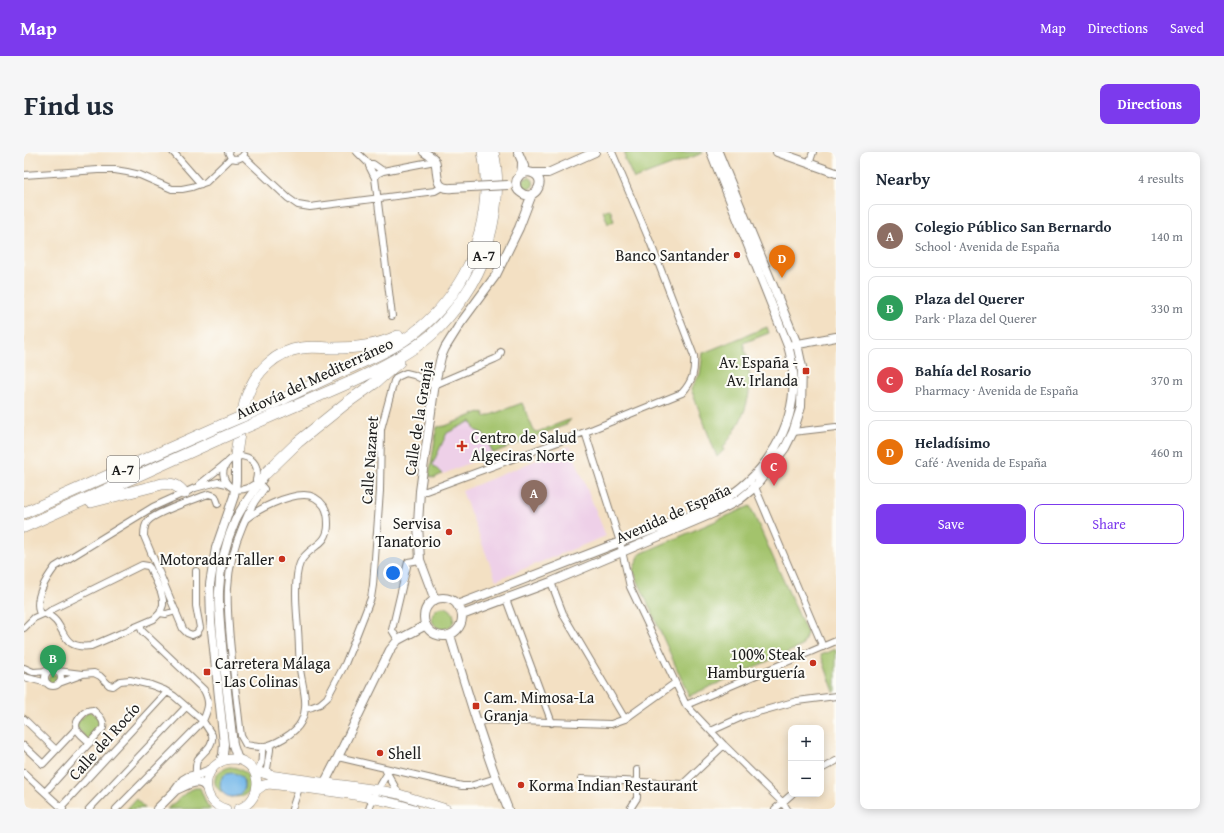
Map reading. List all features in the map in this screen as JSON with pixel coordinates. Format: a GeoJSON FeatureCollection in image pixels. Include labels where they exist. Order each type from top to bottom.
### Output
{"type":"FeatureCollection","features":[{"type":"Feature","properties":{"kind":"highway","name":"Autovía del Mediterráneo"},"geometry":{"type":"LineString","coordinates":[[24,513],[281,400],[385,351],[418,330],[435,314],[459,285],[470,264],[480,231],[485,206],[487,182],[486,163],[483,152]]}},
{"type":"Feature","properties":{"kind":"highway","name":"Autovía del Mediterráneo"},"geometry":{"type":"LineString","coordinates":[[24,527],[370,372],[398,358],[426,340],[441,326],[463,298],[481,266],[492,230],[497,195],[495,160],[493,152]]}},
{"type":"Feature","properties":{"kind":"highway"},"geometry":{"type":"LineString","coordinates":[[236,456],[237,442],[246,397],[256,377],[271,360],[282,354],[302,348],[349,348],[384,343],[435,314]]}},
{"type":"Feature","properties":{"kind":"highway"},"geometry":{"type":"LineString","coordinates":[[266,473],[298,442],[345,404],[376,382],[426,340]]}},
{"type":"Feature","properties":{"kind":"highway"},"geometry":{"type":"LineString","coordinates":[[63,509],[162,484],[174,484],[184,493]]}},
{"type":"Feature","properties":{"kind":"main road"},"geometry":{"type":"LineString","coordinates":[[424,152],[435,160],[439,184],[446,188],[508,186],[518,181],[525,172],[548,173],[595,152]]}},
{"type":"Feature","properties":{"kind":"main road"},"geometry":{"type":"LineString","coordinates":[[518,152],[522,162],[538,178],[539,185]]}},
{"type":"Feature","properties":{"kind":"main road","name":"Avenida de España"},"geometry":{"type":"LineString","coordinates":[[457,605],[665,526],[714,505],[749,481],[765,464],[776,447],[789,417],[793,383],[792,365],[788,346],[711,152]]}},
{"type":"Feature","properties":{"kind":"main road","name":"Avenida de España"},"geometry":{"type":"LineString","coordinates":[[462,615],[551,582],[714,513],[739,500],[755,487],[786,448],[801,407],[802,367],[797,344],[718,152]]}},
{"type":"Feature","properties":{"kind":"main road"},"geometry":{"type":"LineString","coordinates":[[777,152],[836,169]]}},
{"type":"Feature","properties":{"kind":"main road"},"geometry":{"type":"LineString","coordinates":[[787,152],[836,173]]}},
{"type":"Feature","properties":{"kind":"main road"},"geometry":{"type":"LineString","coordinates":[[522,162],[518,181],[528,194],[537,191],[539,185],[548,173]]}},
{"type":"Feature","properties":{"kind":"main road","name":"Calle de la Granja"},"geometry":{"type":"LineString","coordinates":[[435,600],[420,560],[418,524],[420,491],[435,383],[441,357],[445,348],[496,275],[527,208],[528,194]]}},
{"type":"Feature","properties":{"kind":"main road"},"geometry":{"type":"LineString","coordinates":[[788,346],[836,338]]}},
{"type":"Feature","properties":{"kind":"main road"},"geometry":{"type":"LineString","coordinates":[[220,762],[223,755],[224,744],[211,621],[210,584],[216,548],[234,496],[236,456]]}},
{"type":"Feature","properties":{"kind":"main road"},"geometry":{"type":"LineString","coordinates":[[266,473],[247,498],[235,520],[226,543],[219,582],[218,600],[220,624],[233,746],[237,757],[255,771],[269,775],[379,790],[399,794],[446,809]]}},
{"type":"Feature","properties":{"kind":"main road"},"geometry":{"type":"LineString","coordinates":[[447,599],[453,601],[457,605],[462,615],[459,627],[455,632],[444,636],[433,634],[429,630],[424,620],[426,608],[430,603],[435,600],[447,599]]}},
{"type":"Feature","properties":{"kind":"main road"},"geometry":{"type":"LineString","coordinates":[[325,782],[390,650],[398,640],[426,625]]}},
{"type":"Feature","properties":{"kind":"main road"},"geometry":{"type":"LineString","coordinates":[[450,635],[476,723],[508,809]]}},
{"type":"Feature","properties":{"kind":"main road"},"geometry":{"type":"LineString","coordinates":[[157,809],[188,777],[212,769],[220,762],[230,759],[240,760]]}},
{"type":"Feature","properties":{"kind":"main road"},"geometry":{"type":"LineString","coordinates":[[212,769],[207,779],[208,794],[214,803],[225,809]]}},
{"type":"Feature","properties":{"kind":"main road"},"geometry":{"type":"LineString","coordinates":[[239,809],[252,800],[257,790],[255,771]]}},
{"type":"Feature","properties":{"kind":"main road"},"geometry":{"type":"LineString","coordinates":[[175,791],[195,783],[201,783],[207,789]]}},
{"type":"Feature","properties":{"kind":"main road"},"geometry":{"type":"LineString","coordinates":[[257,790],[264,785],[269,784],[374,798],[414,809]]}},
{"type":"Feature","properties":{"kind":"street"},"geometry":{"type":"LineString","coordinates":[[173,152],[201,184]]}},
{"type":"Feature","properties":{"kind":"street"},"geometry":{"type":"LineString","coordinates":[[357,152],[369,164],[369,166],[379,174]]}},
{"type":"Feature","properties":{"kind":"street"},"geometry":{"type":"LineString","coordinates":[[420,491],[426,491],[585,432],[682,393],[689,385],[695,366],[694,356],[651,244],[612,152]]}},
{"type":"Feature","properties":{"kind":"street"},"geometry":{"type":"LineString","coordinates":[[810,162],[813,152]]}},
{"type":"Feature","properties":{"kind":"street"},"geometry":{"type":"LineString","coordinates":[[24,175],[115,170],[140,175],[172,189],[182,189],[192,188],[206,182],[230,155],[239,159],[244,154],[288,198],[298,205],[310,206],[377,199],[435,191],[442,187]]}},
{"type":"Feature","properties":{"kind":"street"},"geometry":{"type":"LineString","coordinates":[[379,174],[435,160]]}},
{"type":"Feature","properties":{"kind":"street"},"geometry":{"type":"LineString","coordinates":[[369,164],[373,164],[379,174],[377,199],[392,316]]}},
{"type":"Feature","properties":{"kind":"street"},"geometry":{"type":"LineString","coordinates":[[435,383],[495,359],[499,357],[501,352]]}},
{"type":"Feature","properties":{"kind":"street","name":"Calle Nazaret"},"geometry":{"type":"LineString","coordinates":[[305,709],[312,708],[327,698],[345,664],[371,598],[380,491],[381,429],[392,385],[397,377],[406,373],[414,375],[431,384],[435,383]]}},
{"type":"Feature","properties":{"kind":"street"},"geometry":{"type":"LineString","coordinates":[[793,432],[836,427]]}},
{"type":"Feature","properties":{"kind":"street"},"geometry":{"type":"LineString","coordinates":[[585,432],[620,542],[630,587],[686,705],[783,803],[787,809]]}},
{"type":"Feature","properties":{"kind":"street"},"geometry":{"type":"LineString","coordinates":[[196,488],[236,456],[246,457],[255,464],[257,472],[256,486],[251,507],[238,537],[229,571],[227,606],[241,736],[246,744],[256,747],[265,746],[289,735],[300,724],[305,709],[296,595],[297,572],[300,563],[306,554],[322,542],[328,530],[327,514],[324,505],[310,495],[290,497],[261,508],[246,519]]}},
{"type":"Feature","properties":{"kind":"street"},"geometry":{"type":"LineString","coordinates":[[226,463],[223,472],[227,484]]}},
{"type":"Feature","properties":{"kind":"street"},"geometry":{"type":"LineString","coordinates":[[749,481],[755,487],[823,647]]}},
{"type":"Feature","properties":{"kind":"street"},"geometry":{"type":"LineString","coordinates":[[24,628],[34,618],[43,614],[142,565],[150,568],[163,600],[160,613],[154,618],[91,646],[78,647],[72,645],[68,641],[52,617],[43,614],[38,609],[38,602],[44,585],[55,567],[153,507],[196,488],[218,482],[227,484],[235,489],[245,489],[256,486]]}},
{"type":"Feature","properties":{"kind":"street"},"geometry":{"type":"LineString","coordinates":[[196,571],[196,606],[200,625],[199,631],[192,635],[184,631],[144,536],[145,525],[149,519],[160,513],[209,494],[215,496],[218,504]]}},
{"type":"Feature","properties":{"kind":"street"},"geometry":{"type":"LineString","coordinates":[[235,520],[251,507]]}},
{"type":"Feature","properties":{"kind":"street"},"geometry":{"type":"LineString","coordinates":[[398,640],[392,630],[408,562],[420,560]]}},
{"type":"Feature","properties":{"kind":"street"},"geometry":{"type":"LineString","coordinates":[[551,582],[564,616],[625,719]]}},
{"type":"Feature","properties":{"kind":"street"},"geometry":{"type":"LineString","coordinates":[[506,599],[552,723]]}},
{"type":"Feature","properties":{"kind":"street"},"geometry":{"type":"LineString","coordinates":[[160,613],[166,614],[176,611]]}},
{"type":"Feature","properties":{"kind":"street"},"geometry":{"type":"LineString","coordinates":[[116,809],[203,722],[209,709],[207,696],[204,690],[142,631],[140,625]]}},
{"type":"Feature","properties":{"kind":"street"},"geometry":{"type":"LineString","coordinates":[[686,705],[836,641]]}},
{"type":"Feature","properties":{"kind":"street"},"geometry":{"type":"LineString","coordinates":[[24,668],[33,672],[54,670],[82,674],[94,673],[111,685],[115,685],[125,680],[130,680],[151,685],[167,692],[203,722],[211,732],[213,741],[212,744],[198,759],[196,764],[196,775]]}},
{"type":"Feature","properties":{"kind":"street"},"geometry":{"type":"LineString","coordinates":[[47,683],[45,678],[49,671]]}},
{"type":"Feature","properties":{"kind":"street"},"geometry":{"type":"LineString","coordinates":[[57,671],[61,678],[59,683]]}},
{"type":"Feature","properties":{"kind":"street"},"geometry":{"type":"LineString","coordinates":[[24,677],[54,686],[82,674]]}},
{"type":"Feature","properties":{"kind":"street"},"geometry":{"type":"LineString","coordinates":[[476,723],[487,720],[611,724],[625,719],[675,682]]}},
{"type":"Feature","properties":{"kind":"street","name":"Calle del Rocío"},"geometry":{"type":"LineString","coordinates":[[62,808],[167,692]]}},
{"type":"Feature","properties":{"kind":"street"},"geometry":{"type":"LineString","coordinates":[[711,731],[744,716],[797,701],[836,696]]}},
{"type":"Feature","properties":{"kind":"street"},"geometry":{"type":"LineString","coordinates":[[89,809],[186,707]]}},
{"type":"Feature","properties":{"kind":"street"},"geometry":{"type":"LineString","coordinates":[[24,746],[42,764],[76,729],[76,722],[87,711],[93,710],[102,720],[104,726],[103,728],[45,792]]}},
{"type":"Feature","properties":{"kind":"street"},"geometry":{"type":"LineString","coordinates":[[24,719],[56,750]]}},
{"type":"Feature","properties":{"kind":"street"},"geometry":{"type":"LineString","coordinates":[[76,729],[90,742]]}},
{"type":"Feature","properties":{"kind":"street"},"geometry":{"type":"LineString","coordinates":[[581,779],[682,784],[724,745]]}},
{"type":"Feature","properties":{"kind":"street"},"geometry":{"type":"LineString","coordinates":[[255,771],[262,763],[262,755],[265,746]]}},
{"type":"Feature","properties":{"kind":"street"},"geometry":{"type":"LineString","coordinates":[[265,746],[270,748],[267,769],[269,775]]}},
{"type":"Feature","properties":{"kind":"street"},"geometry":{"type":"LineString","coordinates":[[262,755],[269,756]]}},
{"type":"Feature","properties":{"kind":"street"},"geometry":{"type":"LineString","coordinates":[[338,757],[462,786],[470,786],[496,778]]}},
{"type":"Feature","properties":{"kind":"street"},"geometry":{"type":"LineString","coordinates":[[824,767],[836,761]]}},
{"type":"Feature","properties":{"kind":"street"},"geometry":{"type":"LineString","coordinates":[[383,767],[399,794]]}},
{"type":"Feature","properties":{"kind":"street"},"geometry":{"type":"LineString","coordinates":[[630,809],[637,798],[636,770]]}},
{"type":"Feature","properties":{"kind":"street"},"geometry":{"type":"LineString","coordinates":[[24,773],[62,808]]}},
{"type":"Feature","properties":{"kind":"street"},"geometry":{"type":"LineString","coordinates":[[369,809],[387,774]]}},
{"type":"Feature","properties":{"kind":"street"},"geometry":{"type":"LineString","coordinates":[[292,809],[299,788]]}},
{"type":"Feature","properties":{"kind":"street"},"geometry":{"type":"LineString","coordinates":[[775,809],[789,797]]}},
{"type":"Feature","properties":{"kind":"shaded area","name":"Centro de Salud Algeciras Norte"},"geometry":{"type":"Polygon","coordinates":[[[469,416],[475,430],[484,434],[493,453],[431,478],[429,474],[437,427],[445,426],[469,416]]]}},
{"type":"Feature","properties":{"kind":"shaded area"},"geometry":{"type":"Polygon","coordinates":[[[570,446],[606,536],[496,580],[462,491],[570,446]]]}},
{"type":"Feature","properties":{"kind":"green space"},"geometry":{"type":"Polygon","coordinates":[[[625,152],[703,153],[634,179],[625,160],[625,152]]]}},
{"type":"Feature","properties":{"kind":"green space"},"geometry":{"type":"Polygon","coordinates":[[[526,178],[530,178],[532,179],[532,187],[526,188],[523,185],[523,181],[526,178]]]}},
{"type":"Feature","properties":{"kind":"green space"},"geometry":{"type":"Polygon","coordinates":[[[610,209],[614,221],[608,224],[603,211],[610,209]]]}},
{"type":"Feature","properties":{"kind":"green space"},"geometry":{"type":"Polygon","coordinates":[[[767,327],[769,333],[743,343],[749,367],[750,379],[748,400],[741,420],[723,448],[724,450],[717,457],[691,389],[700,374],[703,353],[767,327]]]}},
{"type":"Feature","properties":{"kind":"green space"},"geometry":{"type":"Polygon","coordinates":[[[522,403],[534,431],[537,432],[571,419],[563,426],[493,453],[484,434],[475,430],[471,421],[447,433],[433,463],[433,465],[442,474],[434,478],[429,476],[437,427],[445,426],[480,412],[483,412],[485,417],[522,403]]]}},
{"type":"Feature","properties":{"kind":"green space"},"geometry":{"type":"Polygon","coordinates":[[[750,506],[807,633],[802,646],[689,696],[633,570],[640,554],[750,506]]]}},
{"type":"Feature","properties":{"kind":"green space"},"geometry":{"type":"Polygon","coordinates":[[[443,607],[451,610],[454,618],[451,626],[443,629],[435,626],[432,618],[435,610],[443,607]]]}},
{"type":"Feature","properties":{"kind":"green space"},"geometry":{"type":"Polygon","coordinates":[[[836,649],[836,691],[834,692],[821,655],[836,649]]]}},
{"type":"Feature","properties":{"kind":"green space"},"geometry":{"type":"Polygon","coordinates":[[[51,674],[55,674],[57,675],[57,683],[51,684],[48,681],[48,677],[51,674]]]}},
{"type":"Feature","properties":{"kind":"green space"},"geometry":{"type":"Polygon","coordinates":[[[90,710],[103,723],[90,743],[75,725],[90,710]]]}},
{"type":"Feature","properties":{"kind":"green space"},"geometry":{"type":"Polygon","coordinates":[[[229,767],[234,767],[243,771],[249,777],[249,791],[243,796],[233,796],[244,789],[244,781],[226,774],[221,781],[221,788],[225,794],[220,791],[216,785],[215,779],[219,773],[229,767]]]}},
{"type":"Feature","properties":{"kind":"green space"},"geometry":{"type":"Polygon","coordinates":[[[195,788],[200,788],[207,805],[211,809],[167,809],[188,791],[195,788]]]}},
{"type":"Feature","properties":{"kind":"green space"},"geometry":{"type":"Polygon","coordinates":[[[136,799],[145,808],[127,809],[136,799]]]}},
{"type":"Feature","properties":{"kind":"water"},"geometry":{"type":"Polygon","coordinates":[[[232,773],[241,776],[244,785],[241,794],[232,797],[223,794],[220,785],[223,776],[232,773]]]}},
{"type":"Feature","properties":{"kind":"place","name":"Banco Santander"},"geometry":{"type":"Point","coordinates":[737,255]}},
{"type":"Feature","properties":{"kind":"place","name":"Heladísimo"},"geometry":{"type":"Point","coordinates":[782,278]}},
{"type":"Feature","properties":{"kind":"place","name":"Av. España - Av. Irlanda"},"geometry":{"type":"Point","coordinates":[806,371]}},
{"type":"Feature","properties":{"kind":"place","name":"Centro de Salud Algeciras Norte"},"geometry":{"type":"Point","coordinates":[462,446]}},
{"type":"Feature","properties":{"kind":"place","name":"Bahía del Rosario"},"geometry":{"type":"Point","coordinates":[774,486]}},
{"type":"Feature","properties":{"kind":"place","name":"Colegio Público San Bernardo"},"geometry":{"type":"Point","coordinates":[534,513]}},
{"type":"Feature","properties":{"kind":"place","name":"Servisa Tanatorio"},"geometry":{"type":"Point","coordinates":[449,532]}},
{"type":"Feature","properties":{"kind":"place","name":"Motoradar Taller"},"geometry":{"type":"Point","coordinates":[282,559]}},
{"type":"Feature","properties":{"kind":"place","name":"100% Steak Hamburguería"},"geometry":{"type":"Point","coordinates":[813,663]}},
{"type":"Feature","properties":{"kind":"place","name":"Carretera Málaga - Las Colinas"},"geometry":{"type":"Point","coordinates":[207,672]}},
{"type":"Feature","properties":{"kind":"place","name":"Plaza del Querer"},"geometry":{"type":"Point","coordinates":[53,678]}},
{"type":"Feature","properties":{"kind":"place","name":"Cam. Mimosa-La Granja"},"geometry":{"type":"Point","coordinates":[476,706]}},
{"type":"Feature","properties":{"kind":"place","name":"Shell"},"geometry":{"type":"Point","coordinates":[380,753]}},
{"type":"Feature","properties":{"kind":"place","name":"Korma Indian Restaurant"},"geometry":{"type":"Point","coordinates":[521,785]}}]}
